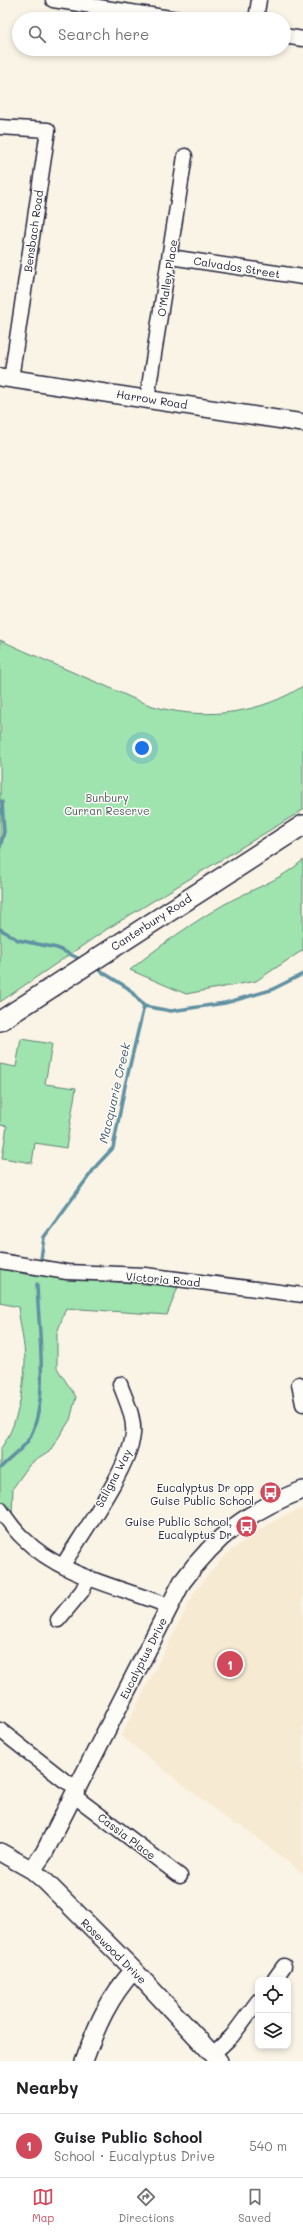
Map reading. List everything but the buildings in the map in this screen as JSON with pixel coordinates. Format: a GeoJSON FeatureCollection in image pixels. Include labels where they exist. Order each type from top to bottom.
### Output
{"type":"FeatureCollection","features":[{"type":"Feature","properties":{"kind":"main road","name":"Canterbury Road"},"geometry":{"type":"LineString","coordinates":[[0,1021],[303,825]]}},
{"type":"Feature","properties":{"kind":"street"},"geometry":{"type":"LineString","coordinates":[[53,0],[131,12]]}},
{"type":"Feature","properties":{"kind":"street"},"geometry":{"type":"LineString","coordinates":[[257,12],[259,0]]}},
{"type":"Feature","properties":{"kind":"street"},"geometry":{"type":"LineString","coordinates":[[291,37],[303,39]]}},
{"type":"Feature","properties":{"kind":"street","name":"Bensbach Road"},"geometry":{"type":"LineString","coordinates":[[0,128],[48,130],[6,378]]}},
{"type":"Feature","properties":{"kind":"street","name":"O'Malley Place"},"geometry":{"type":"LineString","coordinates":[[147,399],[185,156]]}},
{"type":"Feature","properties":{"kind":"street","name":"Calvados Street"},"geometry":{"type":"LineString","coordinates":[[170,257],[303,277]]}},
{"type":"Feature","properties":{"kind":"street","name":"Harrow Road"},"geometry":{"type":"LineString","coordinates":[[6,378],[303,423]]}},
{"type":"Feature","properties":{"kind":"street","name":"Victoria Road"},"geometry":{"type":"LineString","coordinates":[[0,1261],[67,1272],[145,1275],[303,1295]]}},
{"type":"Feature","properties":{"kind":"street","name":"Saligna Way"},"geometry":{"type":"LineString","coordinates":[[63,1565],[128,1455],[134,1432],[126,1399],[120,1384]]}},
{"type":"Feature","properties":{"kind":"street"},"geometry":{"type":"LineString","coordinates":[[299,1384],[303,1404]]}},
{"type":"Feature","properties":{"kind":"street","name":"Eucalyptus Drive"},"geometry":{"type":"LineString","coordinates":[[32,1870],[44,1853],[168,1606],[182,1582],[195,1564],[234,1525],[259,1510],[303,1490]]}},
{"type":"Feature","properties":{"kind":"street"},"geometry":{"type":"LineString","coordinates":[[0,1509],[22,1537],[36,1549],[63,1565],[88,1578],[168,1606]]}},
{"type":"Feature","properties":{"kind":"street"},"geometry":{"type":"LineString","coordinates":[[58,1620],[82,1591],[88,1578]]}},
{"type":"Feature","properties":{"kind":"street","name":"Cassia Place"},"geometry":{"type":"LineString","coordinates":[[2,1732],[65,1781],[75,1791],[180,1876]]}},
{"type":"Feature","properties":{"kind":"street","name":"Rosewood Drive"},"geometry":{"type":"LineString","coordinates":[[0,1852],[32,1870],[134,1970],[216,2058]]}},
{"type":"Feature","properties":{"kind":"street"},"geometry":{"type":"LineString","coordinates":[[276,1977],[284,1966]]}},
{"type":"Feature","properties":{"kind":"street"},"geometry":{"type":"LineString","coordinates":[[84,2061],[93,2036],[109,2002],[120,1985],[134,1970]]}},
{"type":"Feature","properties":{"kind":"street"},"geometry":{"type":"LineString","coordinates":[[216,2058],[255,2005]]}},
{"type":"Feature","properties":{"kind":"shaded area"},"geometry":{"type":"Polygon","coordinates":[[[303,1509],[303,1874],[241,1825],[234,1825],[121,1736],[194,1593],[209,1574],[224,1556],[257,1531],[283,1516],[303,1509]]]}},
{"type":"Feature","properties":{"kind":"green space","name":"Bunbury Curran Reserve"},"geometry":{"type":"Polygon","coordinates":[[[0,640],[138,700],[153,706],[178,712],[234,712],[270,703],[303,686],[303,810],[107,929],[0,1002],[0,640]]]}},
{"type":"Feature","properties":{"kind":"green space"},"geometry":{"type":"Polygon","coordinates":[[[303,860],[303,950],[256,981],[186,994],[130,970],[199,920],[223,905],[284,874],[303,860]]]}},
{"type":"Feature","properties":{"kind":"green space"},"geometry":{"type":"Polygon","coordinates":[[[21,1039],[52,1044],[45,1084],[76,1088],[66,1148],[35,1143],[32,1163],[2,1158],[7,1126],[0,1125],[0,1064],[16,1067],[21,1039]]]}},
{"type":"Feature","properties":{"kind":"green space"},"geometry":{"type":"Polygon","coordinates":[[[0,1268],[25,1274],[178,1287],[167,1315],[66,1308],[57,1333],[57,1368],[76,1397],[70,1420],[49,1452],[30,1464],[13,1488],[12,1515],[0,1511],[0,1449],[6,1441],[15,1420],[23,1384],[25,1355],[18,1307],[0,1303],[0,1268]]]}},
{"type":"Feature","properties":{"kind":"waterway"},"geometry":{"type":"LineString","coordinates":[[0,801],[2,802],[4,832],[0,847]]}},
{"type":"Feature","properties":{"kind":"waterway"},"geometry":{"type":"LineString","coordinates":[[0,929],[18,940],[57,948],[84,961]]}},
{"type":"Feature","properties":{"kind":"waterway"},"geometry":{"type":"LineString","coordinates":[[94,967],[128,988],[144,1006],[171,1011],[225,1003],[271,990],[303,974]]}},
{"type":"Feature","properties":{"kind":"waterway","name":"Macquarie Creek"},"geometry":{"type":"LineString","coordinates":[[41,1259],[44,1237],[97,1165],[113,1148],[125,1086],[144,1006]]}},
{"type":"Feature","properties":{"kind":"waterway","name":"Macquarie Creek"},"geometry":{"type":"LineString","coordinates":[[0,1468],[27,1442],[34,1427],[39,1408],[41,1388],[41,1343],[37,1284]]}},
{"type":"Feature","properties":{"kind":"place","name":"Eucalyptus Dr opp Guise Public School"},"geometry":{"type":"Point","coordinates":[270,1493]}},
{"type":"Feature","properties":{"kind":"place","name":"Guise Public School, Eucalyptus Dr"},"geometry":{"type":"Point","coordinates":[247,1527]}},
{"type":"Feature","properties":{"kind":"place","name":"Guise Public School"},"geometry":{"type":"Point","coordinates":[230,1664]}}]}
